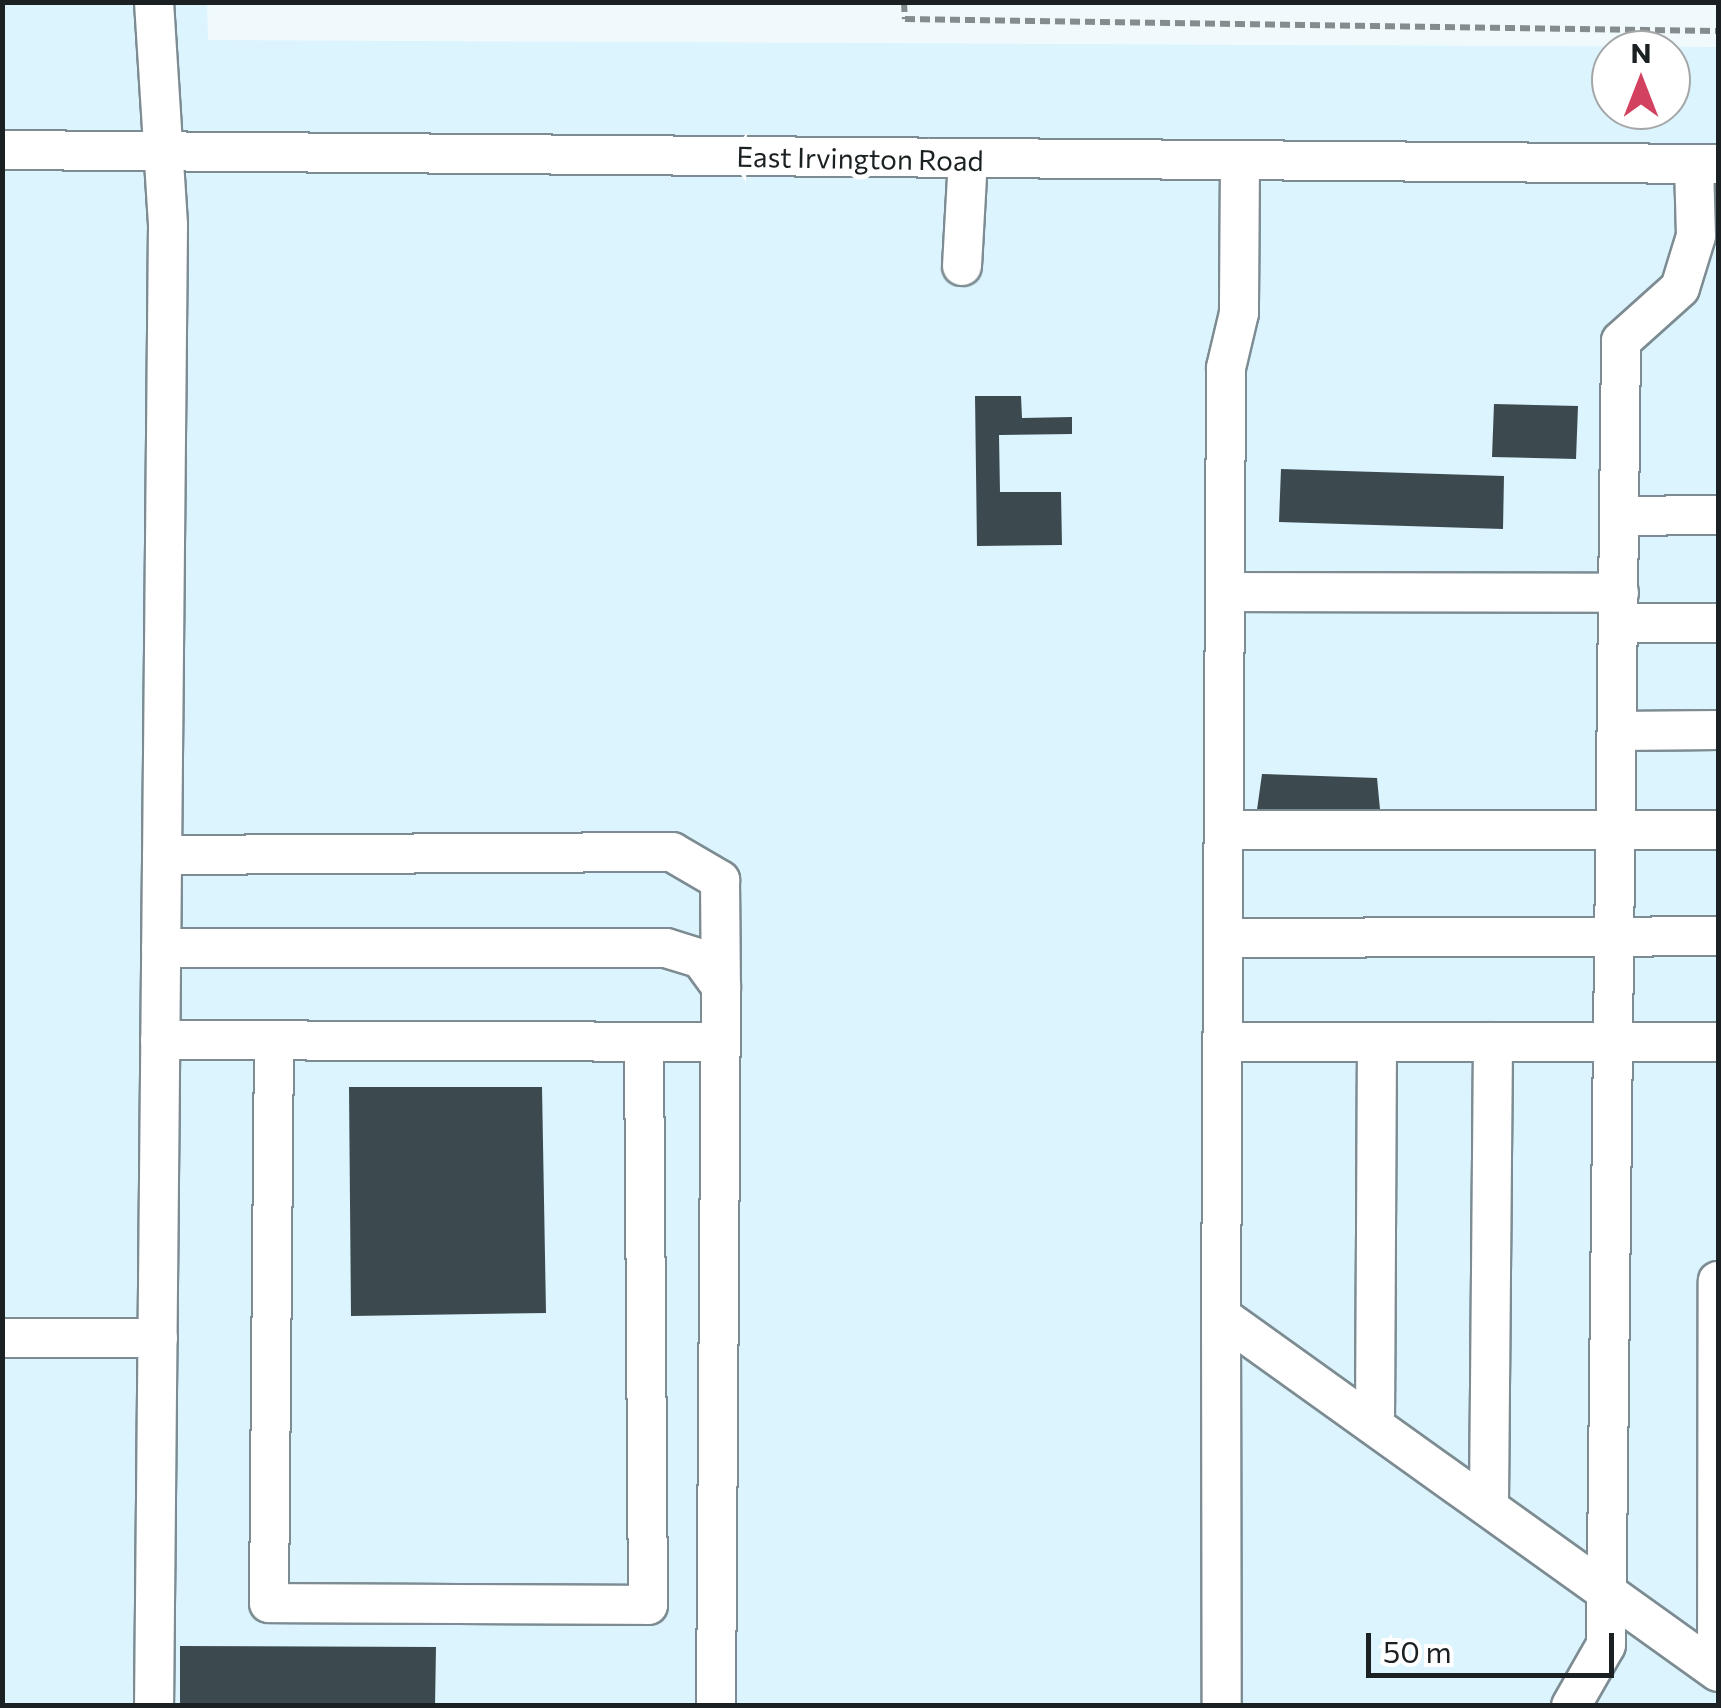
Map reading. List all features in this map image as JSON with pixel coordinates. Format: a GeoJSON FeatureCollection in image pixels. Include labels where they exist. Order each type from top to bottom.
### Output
{"type":"FeatureCollection","features":[{"type":"Feature","properties":{"kind":"street"},"geometry":{"type":"LineString","coordinates":[[154,2],[158,150],[168,225],[154,1706]]}},
{"type":"Feature","properties":{"kind":"street","name":"East Irvington Road"},"geometry":{"type":"LineString","coordinates":[[2,150],[1706,164]]}},
{"type":"Feature","properties":{"kind":"street"},"geometry":{"type":"LineString","coordinates":[[962,266],[968,159]]}},
{"type":"Feature","properties":{"kind":"street"},"geometry":{"type":"LineString","coordinates":[[1222,1706],[1225,592],[1240,162]]}},
{"type":"Feature","properties":{"kind":"street"},"geometry":{"type":"LineString","coordinates":[[1571,1706],[1606,1644],[1620,342],[1680,288],[1696,236],[1706,164]]}},
{"type":"Feature","properties":{"kind":"street"},"geometry":{"type":"LineString","coordinates":[[1619,516],[1718,515],[1718,498]]}},
{"type":"Feature","properties":{"kind":"street"},"geometry":{"type":"LineString","coordinates":[[1225,592],[1618,608],[1718,623]]}},
{"type":"Feature","properties":{"kind":"street"},"geometry":{"type":"LineString","coordinates":[[1617,731],[1718,730]]}},
{"type":"Feature","properties":{"kind":"street"},"geometry":{"type":"LineString","coordinates":[[1224,830],[1718,830]]}},
{"type":"Feature","properties":{"kind":"street"},"geometry":{"type":"LineString","coordinates":[[162,855],[672,852],[720,880],[716,1706]]}},
{"type":"Feature","properties":{"kind":"street"},"geometry":{"type":"LineString","coordinates":[[1223,938],[1718,936]]}},
{"type":"Feature","properties":{"kind":"street"},"geometry":{"type":"LineString","coordinates":[[161,948],[666,948],[701,959],[721,987]]}},
{"type":"Feature","properties":{"kind":"street"},"geometry":{"type":"LineString","coordinates":[[160,1040],[720,1042]]}},
{"type":"Feature","properties":{"kind":"street"},"geometry":{"type":"LineString","coordinates":[[274,1040],[269,1603],[608,1605],[648,1605],[644,1042]]}},
{"type":"Feature","properties":{"kind":"street"},"geometry":{"type":"LineString","coordinates":[[1222,1042],[1718,1042]]}},
{"type":"Feature","properties":{"kind":"street"},"geometry":{"type":"LineString","coordinates":[[1375,1423],[1377,1042]]}},
{"type":"Feature","properties":{"kind":"street"},"geometry":{"type":"LineString","coordinates":[[1488,1502],[1493,1042]]}},
{"type":"Feature","properties":{"kind":"street"},"geometry":{"type":"LineString","coordinates":[[1718,1282],[1718,1671]]}},
{"type":"Feature","properties":{"kind":"street"},"geometry":{"type":"LineString","coordinates":[[1221,1316],[1488,1502],[1718,1671]]}},
{"type":"Feature","properties":{"kind":"street"},"geometry":{"type":"LineString","coordinates":[[2,1338],[158,1338]]}},
{"type":"Feature","properties":{"kind":"path"},"geometry":{"type":"LineString","coordinates":[[904,2],[904,19],[1718,31]]}},
{"type":"Feature","properties":{"kind":"shaded area"},"geometry":{"type":"Polygon","coordinates":[[[3,3],[207,3],[208,40],[1591,46],[1591,130],[1691,130],[1691,47],[1718,47],[1718,1705],[3,1706],[3,3]]]}},
{"type":"Feature","properties":{"kind":"building"},"geometry":{"type":"Polygon","coordinates":[[[975,396],[1021,396],[1022,418],[1072,417],[1072,434],[999,435],[1000,492],[1061,492],[1062,545],[977,546],[975,396]]]}},
{"type":"Feature","properties":{"kind":"building"},"geometry":{"type":"Polygon","coordinates":[[[1494,404],[1578,406],[1576,459],[1492,457],[1494,404]]]}},
{"type":"Feature","properties":{"kind":"building"},"geometry":{"type":"Polygon","coordinates":[[[1281,469],[1504,476],[1503,529],[1279,522],[1281,469]]]}},
{"type":"Feature","properties":{"kind":"building"},"geometry":{"type":"Polygon","coordinates":[[[1262,774],[1377,778],[1381,820],[1256,817],[1262,774]]]}},
{"type":"Feature","properties":{"kind":"building"},"geometry":{"type":"Polygon","coordinates":[[[349,1087],[542,1087],[546,1313],[351,1316],[349,1087]]]}},
{"type":"Feature","properties":{"kind":"building"},"geometry":{"type":"Polygon","coordinates":[[[180,1646],[436,1647],[435,1706],[180,1706],[180,1646]]]}}]}
